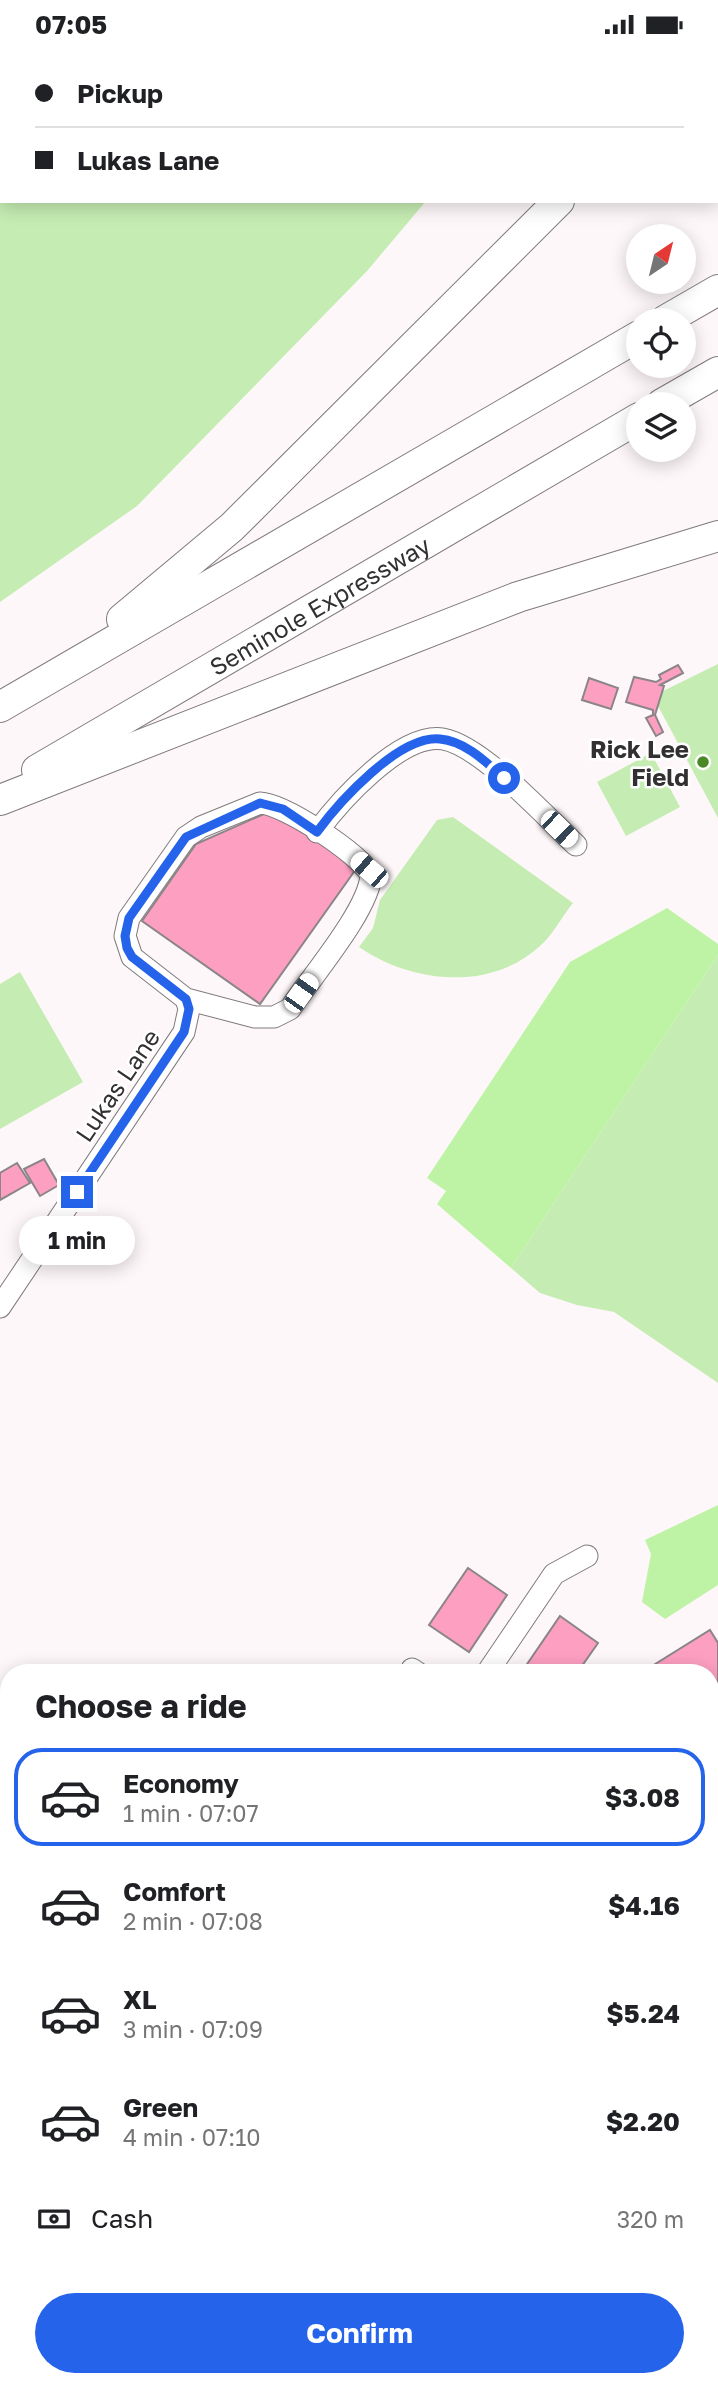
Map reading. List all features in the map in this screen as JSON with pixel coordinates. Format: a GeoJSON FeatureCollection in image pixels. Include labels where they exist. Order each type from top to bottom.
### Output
{"type":"FeatureCollection","features":[{"type":"Feature","properties":{"kind":"highway"},"geometry":{"type":"LineString","coordinates":[[48,679],[232,527],[557,203]]}},
{"type":"Feature","properties":{"kind":"highway"},"geometry":{"type":"LineString","coordinates":[[687,308],[718,290]]}},
{"type":"Feature","properties":{"kind":"highway"},"geometry":{"type":"LineString","coordinates":[[0,707],[626,344]]}},
{"type":"Feature","properties":{"kind":"highway"},"geometry":{"type":"LineString","coordinates":[[683,392],[718,372]]}},
{"type":"Feature","properties":{"kind":"highway","name":"Seminole Expressway"},"geometry":{"type":"LineString","coordinates":[[0,791],[626,426]]}},
{"type":"Feature","properties":{"kind":"highway"},"geometry":{"type":"LineString","coordinates":[[0,800],[518,597],[718,536]]}},
{"type":"Feature","properties":{"kind":"street"},"geometry":{"type":"LineString","coordinates":[[317,832],[349,792],[373,770],[423,742],[441,739],[474,753],[492,767],[576,845]]}},
{"type":"Feature","properties":{"kind":"street"},"geometry":{"type":"LineString","coordinates":[[260,803],[283,809],[317,832],[369,870],[371,879],[355,915],[290,1009],[274,1017],[255,1017],[186,999],[132,957],[125,936],[129,918],[186,837],[260,803]]}},
{"type":"Feature","properties":{"kind":"street","name":"Lukas Lane"},"geometry":{"type":"LineString","coordinates":[[0,1307],[184,1032],[189,1009],[186,999]]}},
{"type":"Feature","properties":{"kind":"street"},"geometry":{"type":"LineString","coordinates":[[493,1664],[554,1574],[587,1556]]}},
{"type":"Feature","properties":{"kind":"shaded area"},"geometry":{"type":"Polygon","coordinates":[[[0,203],[424,203],[367,271],[137,506],[0,602],[0,203]]]}},
{"type":"Feature","properties":{"kind":"shaded area","name":"Rick Lee Field"},"geometry":{"type":"Polygon","coordinates":[[[718,664],[718,818],[658,706],[663,691],[718,664]]]}},
{"type":"Feature","properties":{"kind":"shaded area"},"geometry":{"type":"Polygon","coordinates":[[[651,753],[680,807],[626,836],[597,782],[651,753]]]}},
{"type":"Feature","properties":{"kind":"shaded area"},"geometry":{"type":"Polygon","coordinates":[[[453,817],[573,903],[540,946],[520,961],[498,971],[474,976],[426,975],[380,959],[359,947],[373,928],[380,900],[437,820],[453,817]]]}},
{"type":"Feature","properties":{"kind":"shaded area"},"geometry":{"type":"Polygon","coordinates":[[[667,908],[718,944],[718,955],[511,1268],[437,1204],[446,1191],[427,1178],[570,962],[667,908]]]}},
{"type":"Feature","properties":{"kind":"shaded area"},"geometry":{"type":"Polygon","coordinates":[[[718,955],[718,1383],[614,1312],[577,1305],[540,1293],[511,1268],[718,955]]]}},
{"type":"Feature","properties":{"kind":"shaded area"},"geometry":{"type":"Polygon","coordinates":[[[20,972],[83,1082],[0,1129],[0,984],[20,972]]]}},
{"type":"Feature","properties":{"kind":"shaded area"},"geometry":{"type":"Polygon","coordinates":[[[718,1505],[718,1585],[665,1619],[642,1602],[651,1554],[645,1540],[718,1505]]]}},
{"type":"Feature","properties":{"kind":"building"},"geometry":{"type":"Polygon","coordinates":[[[678,665],[683,673],[660,685],[664,686],[655,715],[663,732],[656,736],[646,718],[653,715],[653,710],[626,702],[634,677],[656,682],[661,679],[659,675],[678,665]]]}},
{"type":"Feature","properties":{"kind":"building"},"geometry":{"type":"Polygon","coordinates":[[[589,678],[618,688],[611,709],[582,700],[589,678]]]}},
{"type":"Feature","properties":{"kind":"building"},"geometry":{"type":"Polygon","coordinates":[[[273,810],[356,869],[260,1004],[142,921],[196,844],[273,810]]]}},
{"type":"Feature","properties":{"kind":"building"},"geometry":{"type":"Polygon","coordinates":[[[44,1159],[59,1185],[40,1196],[24,1169],[44,1159]]]}},
{"type":"Feature","properties":{"kind":"building"},"geometry":{"type":"Polygon","coordinates":[[[17,1163],[30,1183],[0,1200],[0,1173],[17,1163]]]}},
{"type":"Feature","properties":{"kind":"building"},"geometry":{"type":"Polygon","coordinates":[[[468,1568],[507,1595],[469,1652],[429,1625],[468,1568]]]}},
{"type":"Feature","properties":{"kind":"building"},"geometry":{"type":"Polygon","coordinates":[[[560,1616],[598,1643],[583,1664],[527,1664],[560,1616]]]}},
{"type":"Feature","properties":{"kind":"building"},"geometry":{"type":"Polygon","coordinates":[[[710,1630],[718,1643],[718,1664],[655,1664],[710,1630]]]}},
{"type":"Feature","properties":{"kind":"place","name":"Rick Lee Field"},"geometry":{"type":"Point","coordinates":[703,762]}},
{"type":"Feature","properties":{"kind":"route"},"geometry":{"type":"LineString","coordinates":[[77,1192],[184,1032],[189,1009],[186,999],[132,957],[125,936],[129,918],[186,837],[201,827],[260,803],[283,809],[317,832],[349,792],[373,770],[399,754],[433,739],[455,743],[474,753],[504,778]]}}]}
